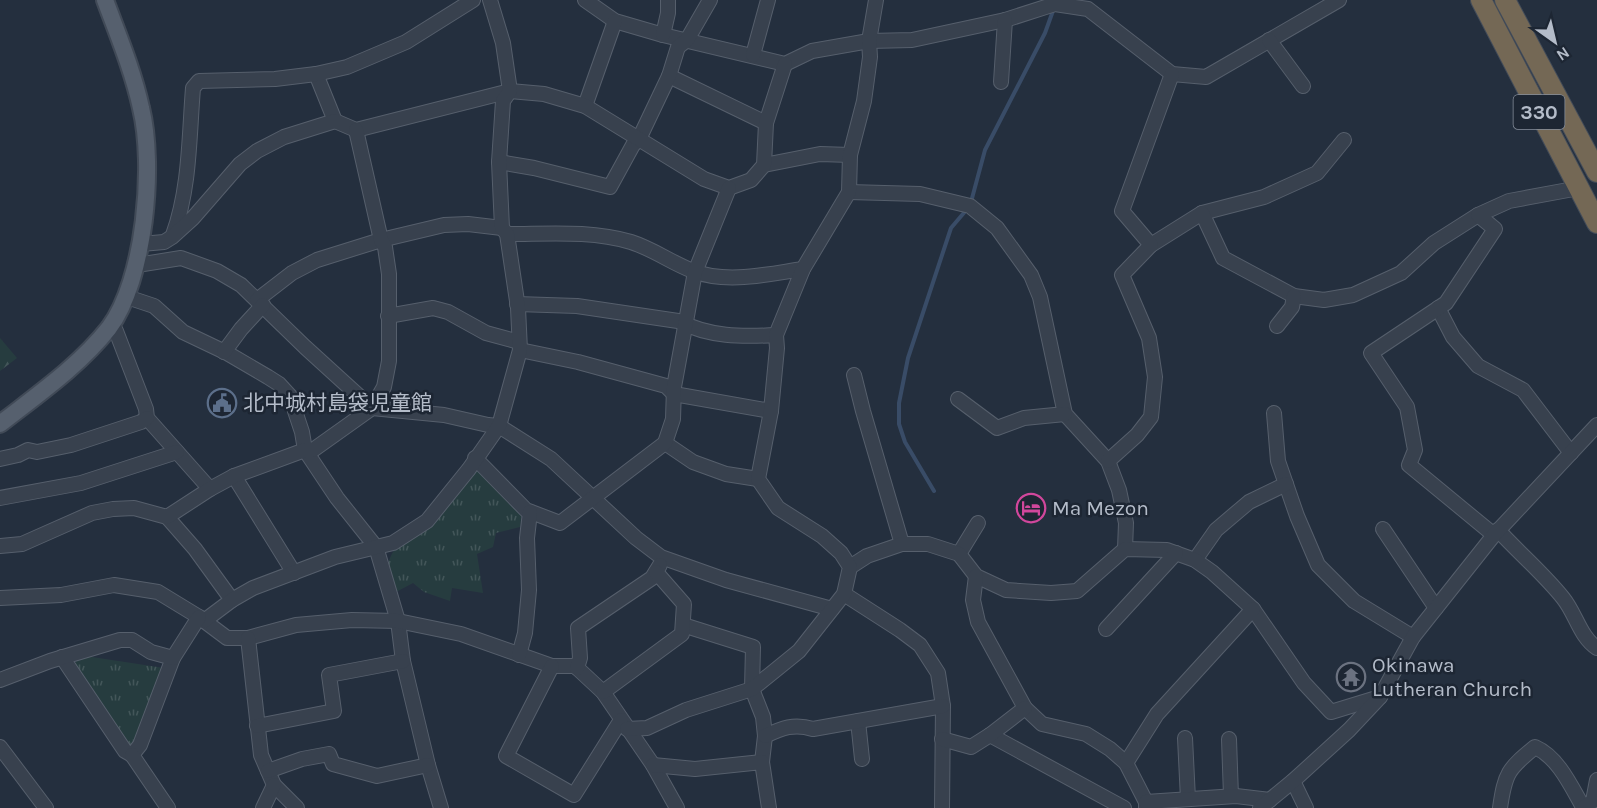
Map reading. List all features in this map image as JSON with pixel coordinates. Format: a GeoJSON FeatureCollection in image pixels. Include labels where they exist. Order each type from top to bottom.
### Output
{"type":"FeatureCollection","features":[{"type":"Feature","properties":{"kind":"highway","name":"330"},"geometry":{"type":"LineString","coordinates":[[1481,0],[1597,223]]}},
{"type":"Feature","properties":{"kind":"highway","name":"330"},"geometry":{"type":"LineString","coordinates":[[1504,0],[1597,172]]}},
{"type":"Feature","properties":{"kind":"main road"},"geometry":{"type":"LineString","coordinates":[[0,424],[61,376],[93,347],[110,326],[127,297],[137,265],[141,244],[146,175],[142,110],[105,0]]}},
{"type":"Feature","properties":{"kind":"street"},"geometry":{"type":"LineString","coordinates":[[172,237],[181,212],[193,88],[199,81],[256,80],[316,74],[347,67],[406,42],[473,0]]}},
{"type":"Feature","properties":{"kind":"street"},"geometry":{"type":"LineString","coordinates":[[132,755],[140,745],[173,658],[202,619],[253,588],[335,557],[393,543],[427,521],[469,469],[499,426],[519,346],[517,304],[504,231],[499,162],[503,101],[510,91],[503,43],[490,0]]}},
{"type":"Feature","properties":{"kind":"street"},"geometry":{"type":"LineString","coordinates":[[585,0],[615,21],[663,35],[785,64],[812,51],[869,41],[912,40],[1005,20],[1055,4],[1091,5],[1172,74],[1206,77],[1339,0]]}},
{"type":"Feature","properties":{"kind":"street"},"geometry":{"type":"LineString","coordinates":[[663,35],[668,13],[668,0]]}},
{"type":"Feature","properties":{"kind":"street"},"geometry":{"type":"LineString","coordinates":[[499,162],[534,168],[610,187],[633,145],[639,139],[669,76],[678,47],[687,40],[710,0]]}},
{"type":"Feature","properties":{"kind":"street"},"geometry":{"type":"LineString","coordinates":[[753,55],[768,0]]}},
{"type":"Feature","properties":{"kind":"street"},"geometry":{"type":"LineString","coordinates":[[850,567],[841,553],[822,536],[778,508],[758,479],[771,411],[777,348],[776,335],[803,269],[849,192],[850,155],[864,101],[870,57],[869,41],[876,0]]}},
{"type":"Feature","properties":{"kind":"street"},"geometry":{"type":"LineString","coordinates":[[1001,82],[1005,20]]}},
{"type":"Feature","properties":{"kind":"street"},"geometry":{"type":"LineString","coordinates":[[585,106],[615,21]]}},
{"type":"Feature","properties":{"kind":"street"},"geometry":{"type":"LineString","coordinates":[[1269,40],[1303,86]]}},
{"type":"Feature","properties":{"kind":"street"},"geometry":{"type":"LineString","coordinates":[[764,165],[766,123],[785,64]]}},
{"type":"Feature","properties":{"kind":"street"},"geometry":{"type":"LineString","coordinates":[[316,74],[335,121]]}},
{"type":"Feature","properties":{"kind":"street"},"geometry":{"type":"LineString","coordinates":[[1151,245],[1122,211],[1172,74]]}},
{"type":"Feature","properties":{"kind":"street"},"geometry":{"type":"LineString","coordinates":[[669,76],[766,123]]}},
{"type":"Feature","properties":{"kind":"street"},"geometry":{"type":"LineString","coordinates":[[141,244],[164,242],[172,237],[193,218],[240,164],[257,151],[284,136],[335,121],[356,130],[510,91],[544,94],[585,106],[704,179],[729,188],[751,180],[764,165],[820,154],[850,155]]}},
{"type":"Feature","properties":{"kind":"street"},"geometry":{"type":"LineString","coordinates":[[167,517],[234,476],[305,450],[313,450],[372,408],[384,387],[389,361],[389,274],[385,247],[381,240],[356,130]]}},
{"type":"Feature","properties":{"kind":"street"},"geometry":{"type":"LineString","coordinates":[[1108,461],[1137,435],[1151,417],[1155,377],[1149,338],[1122,275],[1151,245],[1202,213],[1264,197],[1317,173],[1344,140]]}},
{"type":"Feature","properties":{"kind":"street"},"geometry":{"type":"LineString","coordinates":[[475,458],[526,510],[560,523],[665,443],[673,419],[674,394],[695,272],[729,188]]}},
{"type":"Feature","properties":{"kind":"street"},"geometry":{"type":"LineString","coordinates":[[1202,213],[1222,258],[1294,296],[1324,300],[1353,296],[1401,273],[1434,243],[1478,215],[1509,201],[1578,188]]}},
{"type":"Feature","properties":{"kind":"street"},"geometry":{"type":"LineString","coordinates":[[849,192],[920,194],[970,206],[997,228],[1032,275],[1040,297],[1065,414],[1108,461],[1119,490],[1126,523],[1125,549]]}},
{"type":"Feature","properties":{"kind":"street"},"geometry":{"type":"LineString","coordinates":[[1478,215],[1495,229],[1446,303],[1371,353],[1407,407],[1415,450],[1409,465],[1496,533],[1562,596],[1588,642],[1597,648]]}},
{"type":"Feature","properties":{"kind":"street"},"geometry":{"type":"LineString","coordinates":[[224,351],[260,302],[291,273],[317,260],[381,240],[444,225],[468,224],[504,231],[593,234],[632,242],[695,272],[726,277],[754,276],[803,269]]}},
{"type":"Feature","properties":{"kind":"street"},"geometry":{"type":"LineString","coordinates":[[137,265],[181,258],[217,271],[241,285],[304,347],[372,408],[444,415],[499,426],[551,459],[636,538],[664,558],[726,580],[832,609]]}},
{"type":"Feature","properties":{"kind":"street"},"geometry":{"type":"LineString","coordinates":[[1277,326],[1292,307],[1294,296]]}},
{"type":"Feature","properties":{"kind":"street"},"geometry":{"type":"LineString","coordinates":[[127,297],[154,306],[183,332],[224,351],[279,384],[290,396],[302,432],[305,450],[337,498],[376,547],[398,621],[403,661],[428,765],[441,808]]}},
{"type":"Feature","properties":{"kind":"street"},"geometry":{"type":"LineString","coordinates":[[517,304],[577,306],[678,321],[692,329],[739,337],[776,335]]}},
{"type":"Feature","properties":{"kind":"street"},"geometry":{"type":"LineString","coordinates":[[388,316],[433,308],[448,312],[486,333],[519,346],[666,386],[674,394],[771,411]]}},
{"type":"Feature","properties":{"kind":"street"},"geometry":{"type":"LineString","coordinates":[[1438,308],[1453,337],[1478,366],[1523,390],[1571,453]]}},
{"type":"Feature","properties":{"kind":"street"},"geometry":{"type":"LineString","coordinates":[[110,326],[116,331],[146,409],[147,418],[210,489]]}},
{"type":"Feature","properties":{"kind":"street"},"geometry":{"type":"LineString","coordinates":[[854,375],[862,411],[902,544]]}},
{"type":"Feature","properties":{"kind":"street"},"geometry":{"type":"LineString","coordinates":[[958,399],[997,428],[1024,418],[1065,414]]}},
{"type":"Feature","properties":{"kind":"street"},"geometry":{"type":"LineString","coordinates":[[1275,413],[1278,461],[1297,516],[1318,565],[1354,601],[1413,637]]}},
{"type":"Feature","properties":{"kind":"street"},"geometry":{"type":"LineString","coordinates":[[0,459],[18,456],[28,450],[37,452],[71,445],[147,418]]}},
{"type":"Feature","properties":{"kind":"street"},"geometry":{"type":"LineString","coordinates":[[976,576],[973,600],[978,622],[1025,708],[1042,724],[1086,734],[1110,749],[1126,763],[1146,805],[1231,796],[1265,804],[1349,730],[1380,697],[1413,637],[1436,608],[1496,533],[1597,425]]}},
{"type":"Feature","properties":{"kind":"street"},"geometry":{"type":"LineString","coordinates":[[665,443],[693,462],[726,474],[758,479]]}},
{"type":"Feature","properties":{"kind":"street"},"geometry":{"type":"LineString","coordinates":[[0,498],[81,483],[177,452]]}},
{"type":"Feature","properties":{"kind":"street"},"geometry":{"type":"LineString","coordinates":[[234,476],[294,573]]}},
{"type":"Feature","properties":{"kind":"street"},"geometry":{"type":"LineString","coordinates":[[1195,560],[1216,530],[1224,523],[1250,502],[1286,484]]}},
{"type":"Feature","properties":{"kind":"street"},"geometry":{"type":"LineString","coordinates":[[0,546],[22,544],[92,513],[134,508],[167,517],[195,549],[232,600]]}},
{"type":"Feature","properties":{"kind":"street"},"geometry":{"type":"LineString","coordinates":[[519,655],[525,633],[530,590],[527,538],[530,512]]}},
{"type":"Feature","properties":{"kind":"street"},"geometry":{"type":"LineString","coordinates":[[959,554],[978,524]]}},
{"type":"Feature","properties":{"kind":"street"},"geometry":{"type":"LineString","coordinates":[[1383,529],[1436,608]]}},
{"type":"Feature","properties":{"kind":"street"},"geometry":{"type":"LineString","coordinates":[[624,724],[646,728],[686,710],[752,689],[799,651],[844,594],[850,567],[867,556],[902,544],[928,544],[959,554],[976,576],[1006,590],[1051,593],[1077,591],[1125,549],[1167,550],[1195,560],[1212,572],[1253,609],[1304,683],[1331,712],[1380,697]]}},
{"type":"Feature","properties":{"kind":"street"},"geometry":{"type":"LineString","coordinates":[[1106,629],[1176,553]]}},
{"type":"Feature","properties":{"kind":"street"},"geometry":{"type":"LineString","coordinates":[[577,668],[580,658],[578,628],[652,578],[664,558]]}},
{"type":"Feature","properties":{"kind":"street"},"geometry":{"type":"LineString","coordinates":[[603,692],[632,669],[669,646],[682,634],[684,604],[656,572]]}},
{"type":"Feature","properties":{"kind":"street"},"geometry":{"type":"LineString","coordinates":[[0,598],[61,595],[114,585],[158,592],[202,619],[227,638],[248,638],[296,625],[352,620],[398,621],[461,634],[552,666],[575,666],[603,692],[653,765],[677,808]]}},
{"type":"Feature","properties":{"kind":"street"},"geometry":{"type":"LineString","coordinates":[[844,594],[920,645],[938,673],[943,706],[942,808]]}},
{"type":"Feature","properties":{"kind":"street"},"geometry":{"type":"LineString","coordinates":[[1126,763],[1157,714],[1253,609]]}},
{"type":"Feature","properties":{"kind":"street"},"geometry":{"type":"LineString","coordinates":[[683,625],[753,647],[752,689],[763,717],[765,736],[762,762],[769,808]]}},
{"type":"Feature","properties":{"kind":"street"},"geometry":{"type":"LineString","coordinates":[[248,638],[261,755],[274,785],[297,808]]}},
{"type":"Feature","properties":{"kind":"street"},"geometry":{"type":"LineString","coordinates":[[0,680],[62,657],[120,640],[132,640],[151,652],[173,658]]}},
{"type":"Feature","properties":{"kind":"street"},"geometry":{"type":"LineString","coordinates":[[62,657],[125,751],[132,755],[168,808]]}},
{"type":"Feature","properties":{"kind":"street"},"geometry":{"type":"LineString","coordinates":[[257,726],[334,711],[329,675],[403,661]]}},
{"type":"Feature","properties":{"kind":"street"},"geometry":{"type":"LineString","coordinates":[[552,666],[506,756],[574,795],[624,724]]}},
{"type":"Feature","properties":{"kind":"street"},"geometry":{"type":"LineString","coordinates":[[765,736],[784,727],[801,725],[813,729],[943,706]]}},
{"type":"Feature","properties":{"kind":"street"},"geometry":{"type":"LineString","coordinates":[[942,739],[971,747],[1025,708]]}},
{"type":"Feature","properties":{"kind":"street"},"geometry":{"type":"LineString","coordinates":[[858,721],[862,759]]}},
{"type":"Feature","properties":{"kind":"street"},"geometry":{"type":"LineString","coordinates":[[990,735],[1124,808]]}},
{"type":"Feature","properties":{"kind":"street"},"geometry":{"type":"LineString","coordinates":[[1185,738],[1188,799]]}},
{"type":"Feature","properties":{"kind":"street"},"geometry":{"type":"LineString","coordinates":[[1229,739],[1231,796]]}},
{"type":"Feature","properties":{"kind":"street"},"geometry":{"type":"LineString","coordinates":[[0,747],[46,808]]}},
{"type":"Feature","properties":{"kind":"street"},"geometry":{"type":"LineString","coordinates":[[1500,808],[1503,782],[1513,765],[1535,747],[1546,752],[1570,785],[1583,808],[1593,801],[1597,780]]}},
{"type":"Feature","properties":{"kind":"street"},"geometry":{"type":"LineString","coordinates":[[268,771],[302,759],[329,754],[333,764],[377,776],[428,765]]}},
{"type":"Feature","properties":{"kind":"street"},"geometry":{"type":"LineString","coordinates":[[653,765],[695,769],[762,762]]}},
{"type":"Feature","properties":{"kind":"street"},"geometry":{"type":"LineString","coordinates":[[1293,781],[1306,808]]}},
{"type":"Feature","properties":{"kind":"street"},"geometry":{"type":"LineString","coordinates":[[263,808],[274,785]]}},
{"type":"Feature","properties":{"kind":"green space"},"geometry":{"type":"Polygon","coordinates":[[[0,338],[17,358],[0,371],[0,338]]]}},
{"type":"Feature","properties":{"kind":"green space"},"geometry":{"type":"Polygon","coordinates":[[[477,466],[522,509],[520,527],[496,533],[493,547],[477,554],[483,593],[452,588],[450,601],[424,592],[413,583],[396,592],[388,564],[396,547],[477,466]]]}},
{"type":"Feature","properties":{"kind":"green space"},"geometry":{"type":"Polygon","coordinates":[[[79,655],[164,668],[136,745],[127,745],[74,666],[79,655]]]}},
{"type":"Feature","properties":{"kind":"waterway"},"geometry":{"type":"LineString","coordinates":[[971,202],[985,150],[1045,33],[1054,8]]}},
{"type":"Feature","properties":{"kind":"waterway"},"geometry":{"type":"LineString","coordinates":[[934,491],[905,442],[899,424],[899,403],[908,358],[951,228],[968,208]]}},
{"type":"Feature","properties":{"kind":"place","name":"北中城村島袋児童館"},"geometry":{"type":"Point","coordinates":[222,403]}},
{"type":"Feature","properties":{"kind":"place","name":"Ma Mezon"},"geometry":{"type":"Point","coordinates":[1031,508]}},
{"type":"Feature","properties":{"kind":"place","name":"Okinawa Lutheran Church"},"geometry":{"type":"Point","coordinates":[1351,677]}}]}
